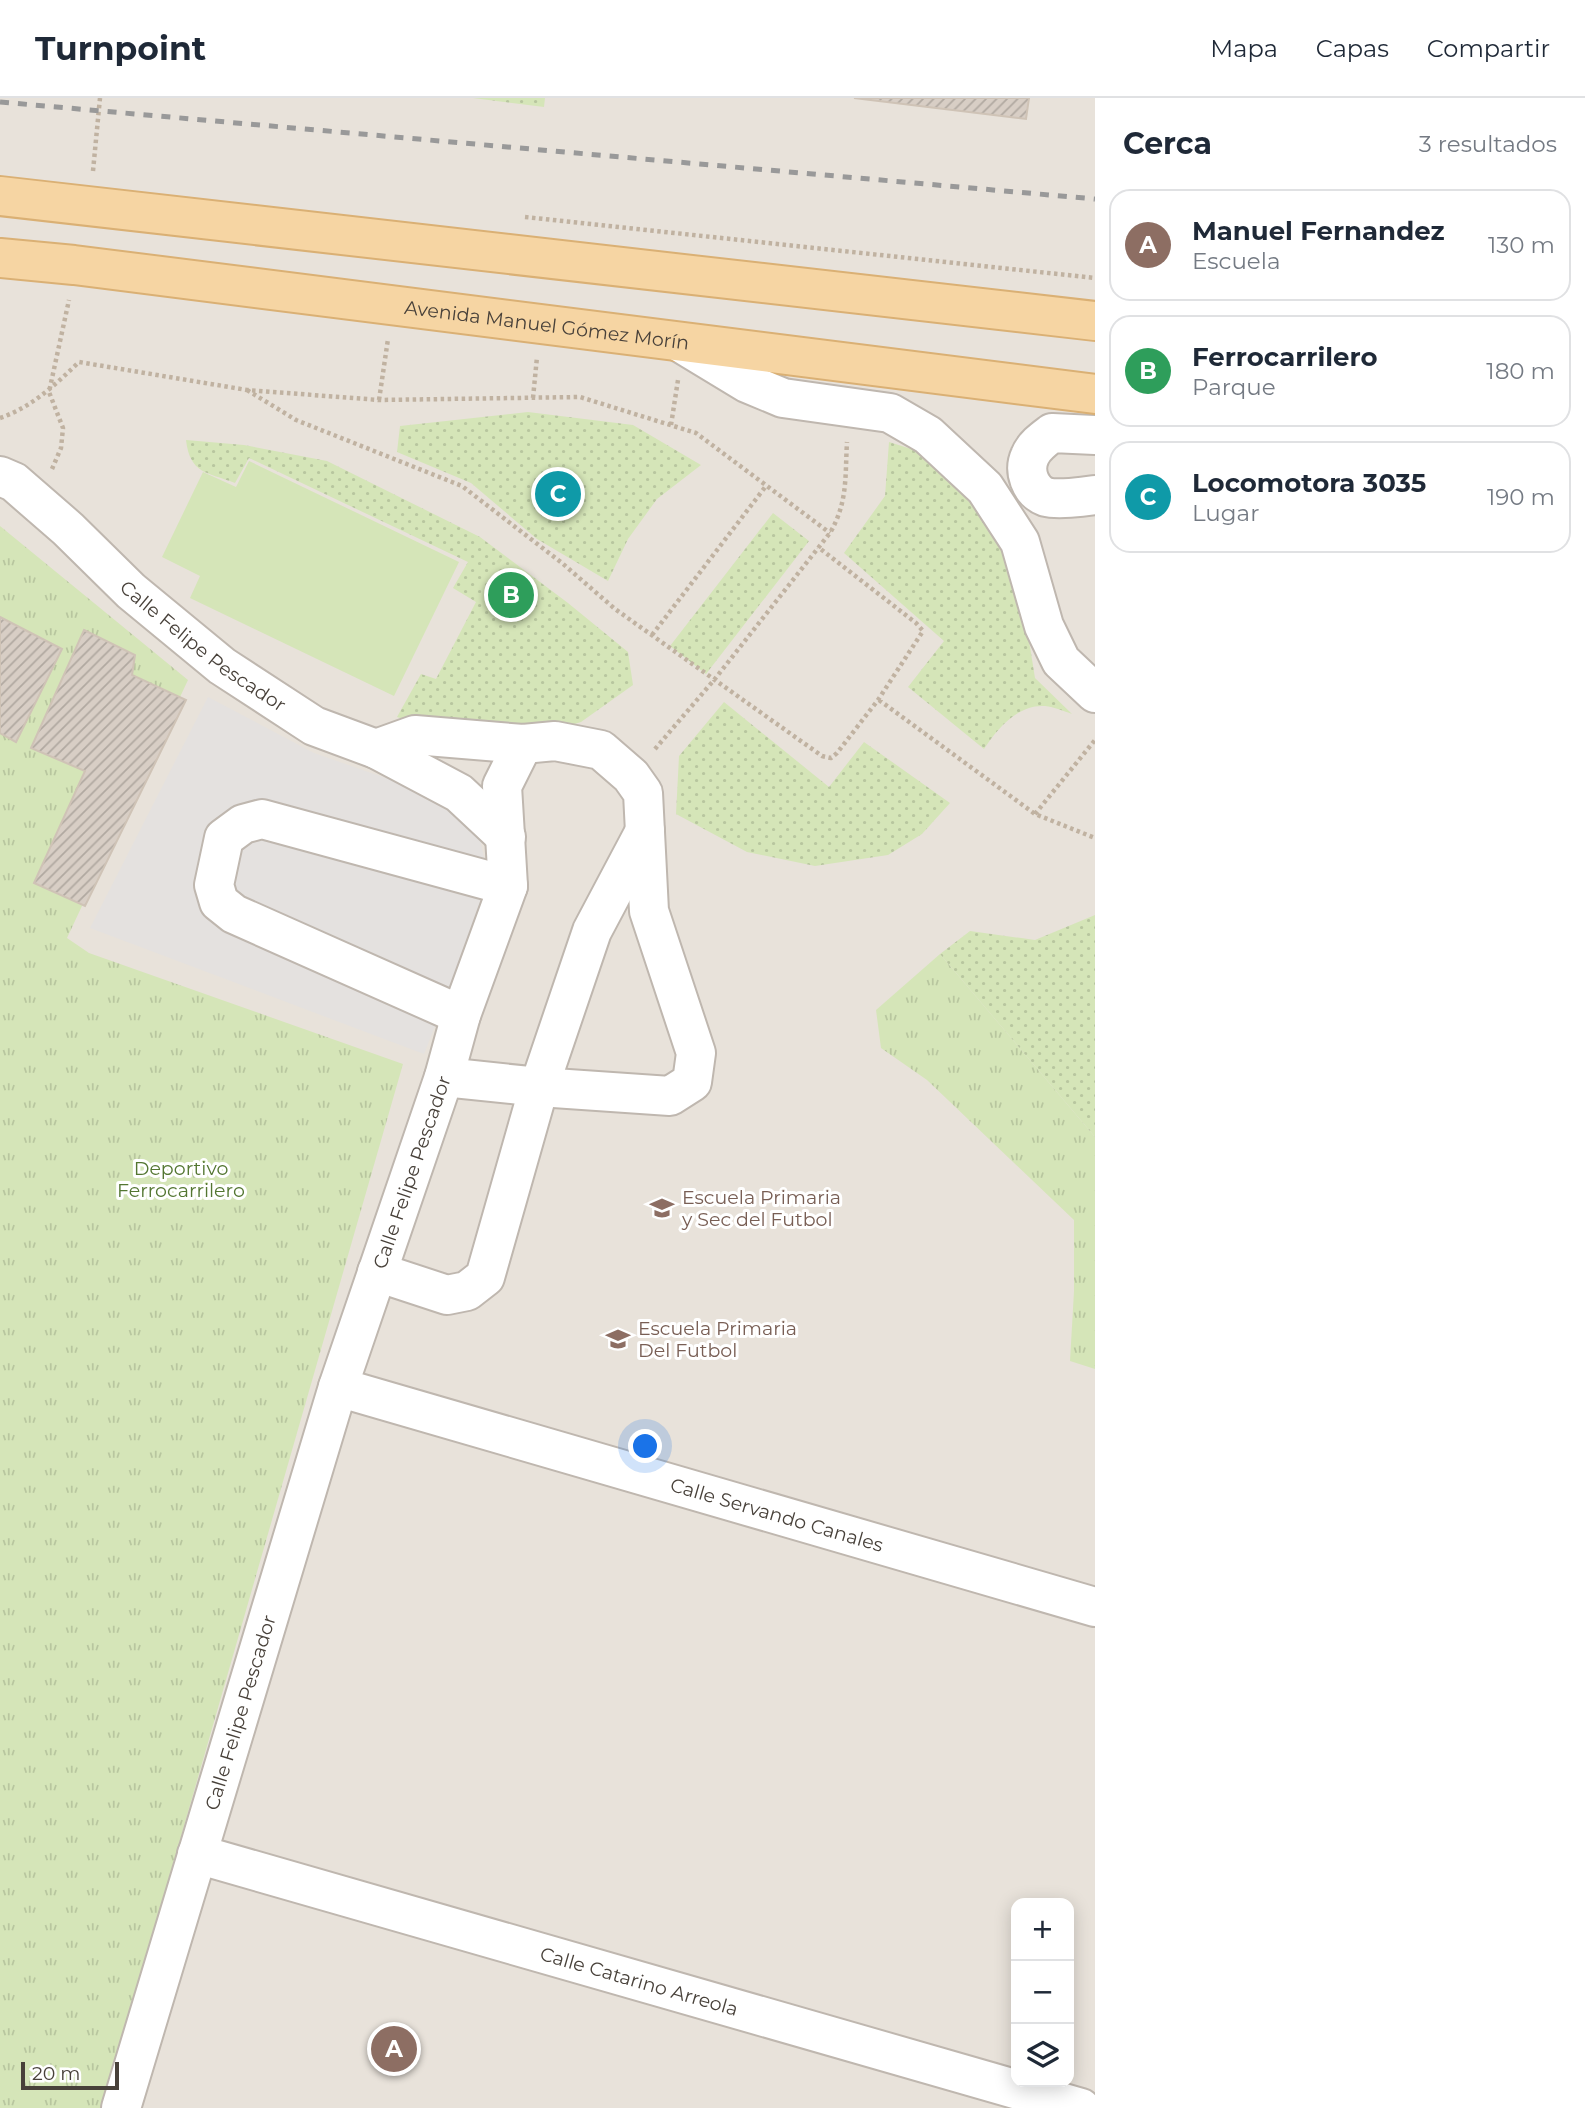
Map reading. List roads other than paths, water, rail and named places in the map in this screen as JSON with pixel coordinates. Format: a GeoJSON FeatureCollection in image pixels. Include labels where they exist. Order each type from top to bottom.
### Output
{"type":"FeatureCollection","features":[{"type":"Feature","properties":{"kind":"main road"},"geometry":{"type":"LineString","coordinates":[[0,196],[1095,321]]}},
{"type":"Feature","properties":{"kind":"main road","name":"Avenida Manuel Gómez Morín"},"geometry":{"type":"LineString","coordinates":[[0,258],[74,265],[1095,394]]}},
{"type":"Feature","properties":{"kind":"street"},"geometry":{"type":"LineString","coordinates":[[681,343],[747,383],[783,398],[890,413],[928,435],[985,488],[1020,542],[1044,626],[1061,662],[1095,693]]}},
{"type":"Feature","properties":{"kind":"street"},"geometry":{"type":"LineString","coordinates":[[1095,435],[1052,433],[1038,444],[1029,457],[1027,476],[1035,489],[1047,497],[1095,495]]}},
{"type":"Feature","properties":{"kind":"street","name":"Calle Felipe Pescador"},"geometry":{"type":"LineString","coordinates":[[0,476],[14,482],[131,591],[222,666],[314,726],[376,749],[459,793],[506,837],[508,886],[461,1015],[444,1077],[338,1387],[121,2108]]}},
{"type":"Feature","properties":{"kind":"street"},"geometry":{"type":"LineString","coordinates":[[376,749],[415,736],[523,744],[555,741],[601,750],[631,776],[643,793],[649,911],[696,1053],[692,1082],[670,1096],[444,1077]]}},
{"type":"Feature","properties":{"kind":"street"},"geometry":{"type":"LineString","coordinates":[[506,837],[502,786],[523,744]]}},
{"type":"Feature","properties":{"kind":"street"},"geometry":{"type":"LineString","coordinates":[[461,1015],[234,914],[219,902],[214,885],[224,838],[243,824],[262,819],[508,886]]}},
{"type":"Feature","properties":{"kind":"street"},"geometry":{"type":"LineString","coordinates":[[377,1272],[447,1295],[467,1291],[485,1277],[539,1087],[592,931],[646,829]]}},
{"type":"Feature","properties":{"kind":"street","name":"Calle Servando Canales"},"geometry":{"type":"LineString","coordinates":[[338,1387],[1095,1607]]}},
{"type":"Feature","properties":{"kind":"street","name":"Calle Catarino Arreola"},"geometry":{"type":"LineString","coordinates":[[197,1854],[1082,2108]]}},
{"type":"Feature","properties":{"kind":"railway"},"geometry":{"type":"LineString","coordinates":[[0,102],[1095,199]]}},
{"type":"Feature","properties":{"kind":"place","name":"Locomotora 3035"},"geometry":{"type":"Point","coordinates":[558,494]}},
{"type":"Feature","properties":{"kind":"place","name":"Ferrocarrilero"},"geometry":{"type":"Point","coordinates":[511,595]}},
{"type":"Feature","properties":{"kind":"place","name":"Escuela Primaria y Sec del Futbol"},"geometry":{"type":"Point","coordinates":[662,1208]}},
{"type":"Feature","properties":{"kind":"place","name":"Escuela Primaria Del Futbol"},"geometry":{"type":"Point","coordinates":[618,1339]}},
{"type":"Feature","properties":{"kind":"place","name":"Manuel Fernandez"},"geometry":{"type":"Point","coordinates":[394,2049]}},
{"type":"Feature","properties":{"kind":"park label","name":"Deportivo Ferrocarrilero"},"geometry":{"type":"Point","coordinates":[181,1179]}}]}
